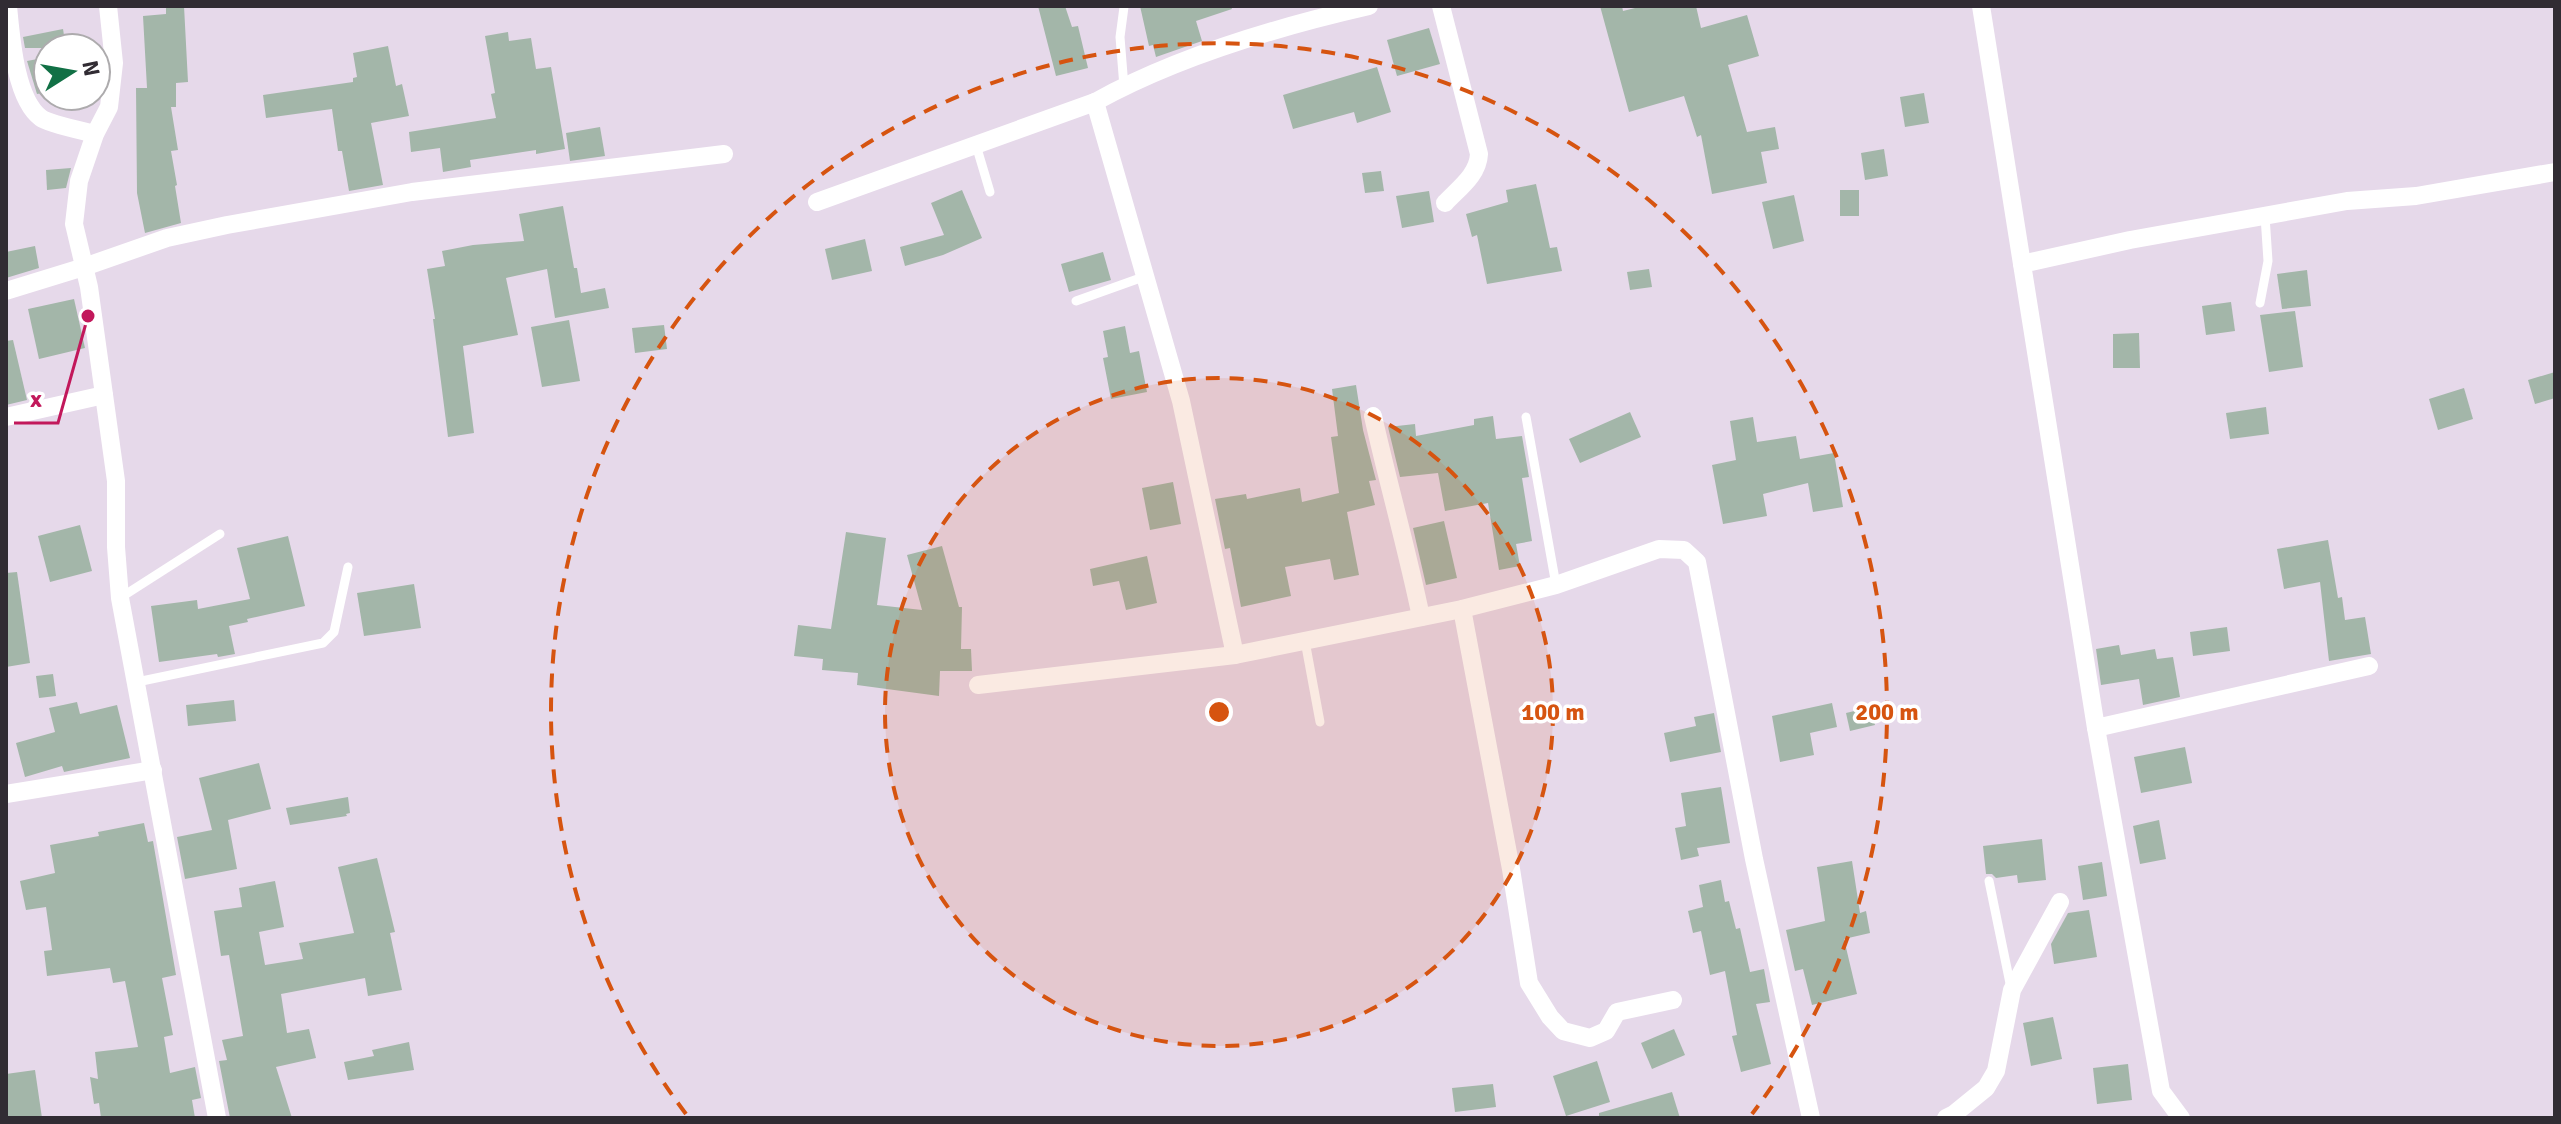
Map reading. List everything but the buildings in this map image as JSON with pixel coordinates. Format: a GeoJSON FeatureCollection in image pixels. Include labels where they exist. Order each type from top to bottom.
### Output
{"type":"FeatureCollection","features":[{"type":"Feature","properties":{"kind":"street"},"geometry":{"type":"LineString","coordinates":[[8,6],[15,63],[23,94],[41,119],[95,134]]}},
{"type":"Feature","properties":{"kind":"street"},"geometry":{"type":"LineString","coordinates":[[108,6],[114,63],[109,107],[95,134],[79,181],[74,224],[84,267],[116,481],[120,598],[217,1118]]}},
{"type":"Feature","properties":{"kind":"street"},"geometry":{"type":"LineString","coordinates":[[817,202],[1095,102],[1192,59],[1327,14],[1369,6]]}},
{"type":"Feature","properties":{"kind":"street"},"geometry":{"type":"LineString","coordinates":[[1441,6],[1479,154],[1479,164],[1474,173],[1445,203]]}},
{"type":"Feature","properties":{"kind":"street"},"geometry":{"type":"LineString","coordinates":[[1981,6],[2096,728],[2161,1091],[2181,1118]]}},
{"type":"Feature","properties":{"kind":"street"},"geometry":{"type":"LineString","coordinates":[[1095,102],[1181,401],[1235,655]]}},
{"type":"Feature","properties":{"kind":"street"},"geometry":{"type":"LineString","coordinates":[[6,291],[167,238],[387,196],[724,154]]}},
{"type":"Feature","properties":{"kind":"street"},"geometry":{"type":"LineString","coordinates":[[2022,264],[2130,240],[2347,201],[2416,196],[2555,172]]}},
{"type":"Feature","properties":{"kind":"street"},"geometry":{"type":"LineString","coordinates":[[6,417],[104,395]]}},
{"type":"Feature","properties":{"kind":"street"},"geometry":{"type":"LineString","coordinates":[[1373,416],[1421,617]]}},
{"type":"Feature","properties":{"kind":"street"},"geometry":{"type":"LineString","coordinates":[[978,685],[1235,655],[1462,609],[1556,585],[1659,549],[1684,550],[1697,562],[1754,859],[1811,1118]]}},
{"type":"Feature","properties":{"kind":"street"},"geometry":{"type":"LineString","coordinates":[[1462,609],[1529,983],[1550,1017],[1563,1031],[1590,1038],[1606,1031],[1617,1012],[1673,1000]]}},
{"type":"Feature","properties":{"kind":"street"},"geometry":{"type":"LineString","coordinates":[[2096,728],[2369,666]]}},
{"type":"Feature","properties":{"kind":"street"},"geometry":{"type":"LineString","coordinates":[[6,794],[153,770]]}},
{"type":"Feature","properties":{"kind":"street"},"geometry":{"type":"LineString","coordinates":[[1946,1118],[1986,1088],[1996,1071],[2012,990],[2060,902]]}},
{"type":"Feature","properties":{"kind":"lane"},"geometry":{"type":"LineString","coordinates":[[1124,7],[1120,54],[1124,87]]}},
{"type":"Feature","properties":{"kind":"lane"},"geometry":{"type":"LineString","coordinates":[[976,145],[990,192]]}},
{"type":"Feature","properties":{"kind":"lane"},"geometry":{"type":"LineString","coordinates":[[2260,303],[2268,261],[2265,216]]}},
{"type":"Feature","properties":{"kind":"lane"},"geometry":{"type":"LineString","coordinates":[[1076,301],[1146,276]]}},
{"type":"Feature","properties":{"kind":"lane"},"geometry":{"type":"LineString","coordinates":[[1526,417],[1556,585]]}},
{"type":"Feature","properties":{"kind":"lane"},"geometry":{"type":"LineString","coordinates":[[120,598],[220,534]]}},
{"type":"Feature","properties":{"kind":"lane"},"geometry":{"type":"LineString","coordinates":[[137,682],[323,643],[334,632],[348,567]]}},
{"type":"Feature","properties":{"kind":"lane"},"geometry":{"type":"LineString","coordinates":[[1305,641],[1320,722]]}},
{"type":"Feature","properties":{"kind":"lane"},"geometry":{"type":"LineString","coordinates":[[1989,881],[2012,990]]}},
{"type":"Feature","properties":{"kind":"place","name":"x"},"geometry":{"type":"Point","coordinates":[88,316]}}]}
